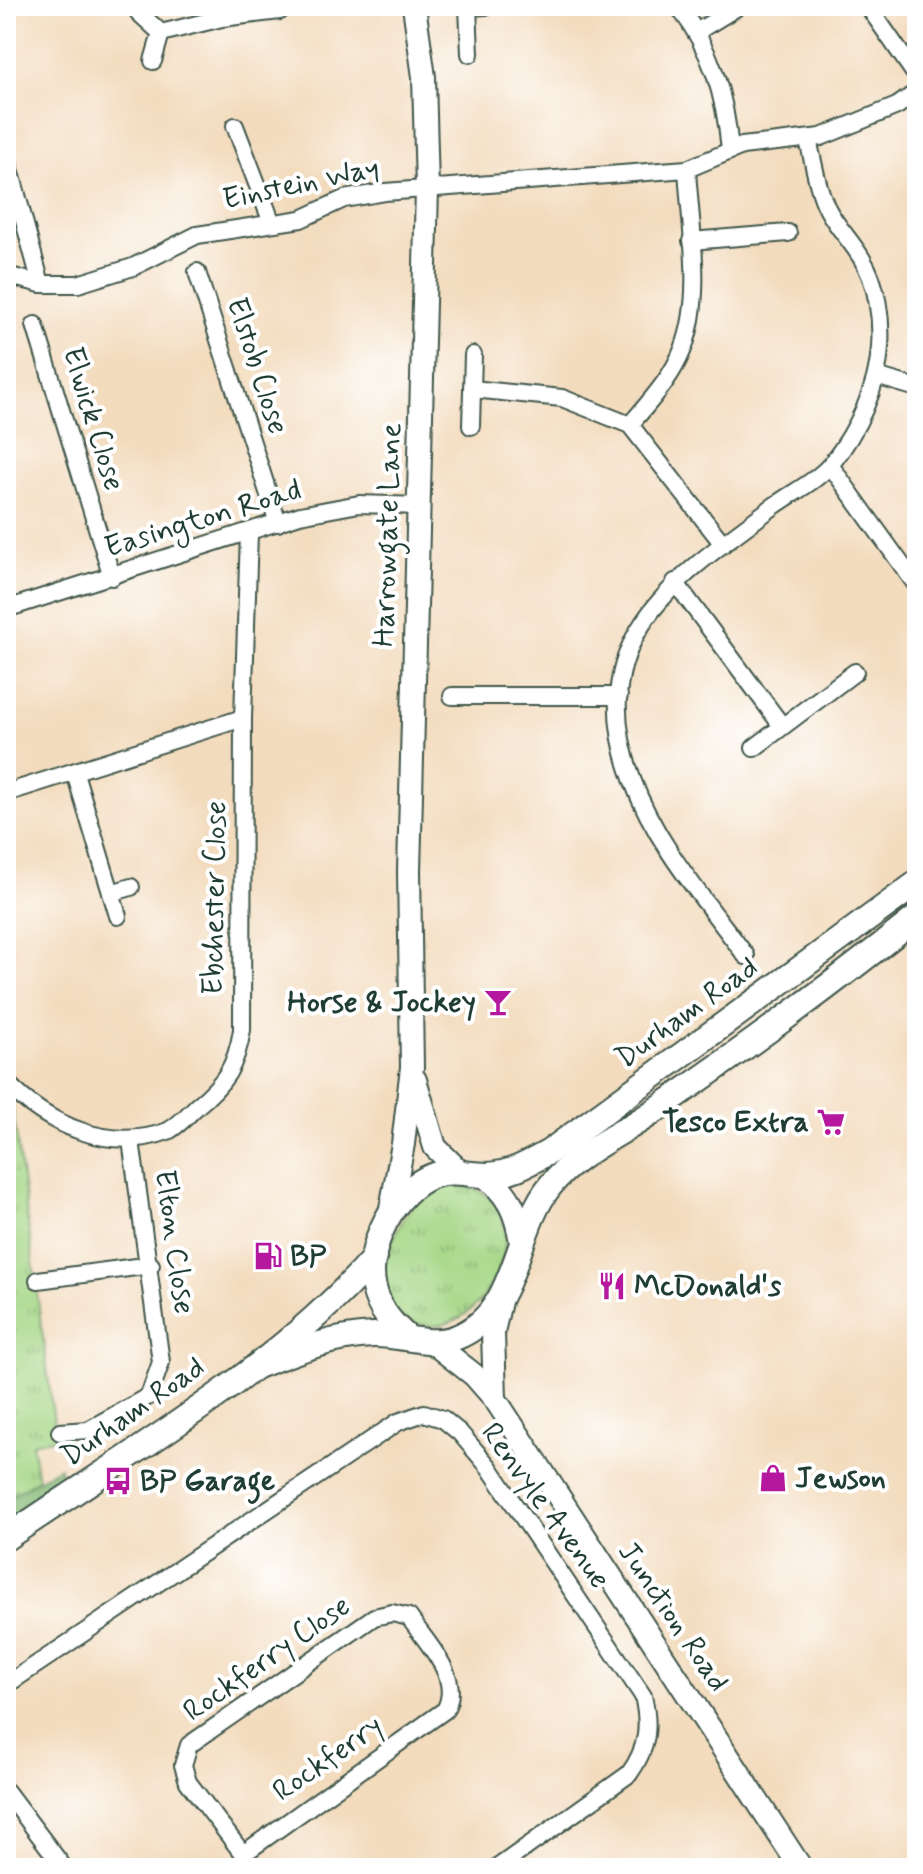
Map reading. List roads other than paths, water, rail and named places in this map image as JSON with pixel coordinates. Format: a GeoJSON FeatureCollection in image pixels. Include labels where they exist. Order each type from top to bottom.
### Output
{"type":"FeatureCollection","features":[{"type":"Feature","properties":{"kind":"main road","name":"Durham Road"},"geometry":{"type":"LineString","coordinates":[[420,1340],[388,1320],[373,1287],[374,1258],[389,1215],[407,1190],[432,1176],[459,1171],[485,1175],[514,1171],[549,1152],[917,883]]}},
{"type":"Feature","properties":{"kind":"main road","name":"Durham Road"},"geometry":{"type":"LineString","coordinates":[[257,1366],[325,1340],[376,1335],[420,1340],[457,1338],[484,1320],[501,1297],[522,1242],[549,1186],[577,1161],[653,1112],[917,917]]}},
{"type":"Feature","properties":{"kind":"main road"},"geometry":{"type":"LineString","coordinates":[[485,1175],[503,1188],[517,1212],[522,1242]]}},
{"type":"Feature","properties":{"kind":"main road","name":"Durham Road"},"geometry":{"type":"LineString","coordinates":[[6,1538],[257,1366],[351,1284],[374,1258]]}},
{"type":"Feature","properties":{"kind":"street","name":"Harrowgate Lane"},"geometry":{"type":"LineString","coordinates":[[389,1215],[403,1144],[412,1067],[409,871],[427,189],[424,77],[414,6]]}},
{"type":"Feature","properties":{"kind":"street"},"geometry":{"type":"LineString","coordinates":[[470,54],[474,6]]}},
{"type":"Feature","properties":{"kind":"street"},"geometry":{"type":"LineString","coordinates":[[678,6],[698,31],[717,72],[730,150]]}},
{"type":"Feature","properties":{"kind":"street"},"geometry":{"type":"LineString","coordinates":[[698,31],[739,6]]}},
{"type":"Feature","properties":{"kind":"street"},"geometry":{"type":"LineString","coordinates":[[868,6],[917,77]]}},
{"type":"Feature","properties":{"kind":"street"},"geometry":{"type":"LineString","coordinates":[[161,33],[220,12],[280,11]]}},
{"type":"Feature","properties":{"kind":"street"},"geometry":{"type":"LineString","coordinates":[[138,12],[161,33]]}},
{"type":"Feature","properties":{"kind":"street"},"geometry":{"type":"LineString","coordinates":[[153,61],[161,33]]}},
{"type":"Feature","properties":{"kind":"street","name":"Einstein Way"},"geometry":{"type":"LineString","coordinates":[[6,275],[41,284],[78,284],[133,267],[197,235],[301,219],[344,199],[427,189],[687,169],[730,150],[808,140],[857,125],[917,92]]}},
{"type":"Feature","properties":{"kind":"street"},"geometry":{"type":"LineString","coordinates":[[235,126],[272,223]]}},
{"type":"Feature","properties":{"kind":"street"},"geometry":{"type":"LineString","coordinates":[[746,956],[670,854],[644,807],[624,752],[619,696],[628,655],[640,626],[675,582],[830,465],[863,413],[876,376],[880,347],[879,313],[871,278],[864,261],[829,213],[808,140]]}},
{"type":"Feature","properties":{"kind":"street"},"geometry":{"type":"LineString","coordinates":[[6,154],[41,284]]}},
{"type":"Feature","properties":{"kind":"street"},"geometry":{"type":"LineString","coordinates":[[630,425],[659,390],[684,348],[693,296],[687,169]]}},
{"type":"Feature","properties":{"kind":"street"},"geometry":{"type":"LineString","coordinates":[[691,241],[788,233]]}},
{"type":"Feature","properties":{"kind":"street","name":"Elstob Close"},"geometry":{"type":"LineString","coordinates":[[197,272],[278,523]]}},
{"type":"Feature","properties":{"kind":"street","name":"Elwick Close"},"geometry":{"type":"LineString","coordinates":[[35,325],[112,577]]}},
{"type":"Feature","properties":{"kind":"street"},"geometry":{"type":"LineString","coordinates":[[471,426],[473,355]]}},
{"type":"Feature","properties":{"kind":"street"},"geometry":{"type":"LineString","coordinates":[[876,376],[917,388]]}},
{"type":"Feature","properties":{"kind":"street"},"geometry":{"type":"LineString","coordinates":[[472,389],[562,398],[630,425],[723,544]]}},
{"type":"Feature","properties":{"kind":"street"},"geometry":{"type":"LineString","coordinates":[[830,465],[917,586]]}},
{"type":"Feature","properties":{"kind":"street","name":"Easington Road"},"geometry":{"type":"LineString","coordinates":[[6,609],[300,515],[359,504],[420,506]]}},
{"type":"Feature","properties":{"kind":"street","name":"Ebchester Close"},"geometry":{"type":"LineString","coordinates":[[6,1082],[67,1129],[131,1140],[171,1130],[216,1090],[237,1060],[242,1030],[245,873],[243,718],[249,533]]}},
{"type":"Feature","properties":{"kind":"street"},"geometry":{"type":"LineString","coordinates":[[675,582],[782,726]]}},
{"type":"Feature","properties":{"kind":"street"},"geometry":{"type":"LineString","coordinates":[[754,748],[855,672]]}},
{"type":"Feature","properties":{"kind":"street"},"geometry":{"type":"LineString","coordinates":[[452,696],[619,696]]}},
{"type":"Feature","properties":{"kind":"street"},"geometry":{"type":"LineString","coordinates":[[6,793],[243,718]]}},
{"type":"Feature","properties":{"kind":"street"},"geometry":{"type":"LineString","coordinates":[[75,773],[118,916]]}},
{"type":"Feature","properties":{"kind":"street"},"geometry":{"type":"LineString","coordinates":[[111,893],[131,887]]}},
{"type":"Feature","properties":{"kind":"street","name":"Harrowgate Lane"},"geometry":{"type":"LineString","coordinates":[[412,1067],[423,1117],[435,1147],[459,1171]]}},
{"type":"Feature","properties":{"kind":"street","name":"Elton Close"},"geometry":{"type":"LineString","coordinates":[[60,1432],[88,1430],[149,1396],[161,1362],[151,1265],[131,1140]]}},
{"type":"Feature","properties":{"kind":"street"},"geometry":{"type":"LineString","coordinates":[[38,1280],[151,1265]]}},
{"type":"Feature","properties":{"kind":"street"},"geometry":{"type":"LineString","coordinates":[[495,1399],[493,1332],[501,1297]]}},
{"type":"Feature","properties":{"kind":"street","name":"Junction Road"},"geometry":{"type":"LineString","coordinates":[[420,1340],[474,1375],[495,1399],[801,1868]]}},
{"type":"Feature","properties":{"kind":"street","name":"Renvyle Avenue"},"geometry":{"type":"LineString","coordinates":[[6,1685],[398,1422],[424,1413],[443,1419],[489,1467],[643,1696],[650,1725],[641,1758],[629,1774],[497,1868]]}},
{"type":"Feature","properties":{"kind":"street","name":"Rockferry Close"},"geometry":{"type":"LineString","coordinates":[[242,1861],[188,1782],[183,1765],[189,1745],[374,1617],[392,1613],[409,1617],[450,1679],[453,1696],[445,1710]]}},
{"type":"Feature","properties":{"kind":"street","name":"Rockferry"},"geometry":{"type":"LineString","coordinates":[[242,1861],[445,1710]]}},
{"type":"Feature","properties":{"kind":"street"},"geometry":{"type":"LineString","coordinates":[[6,1791],[64,1868]]}},
{"type":"Feature","properties":{"kind":"place","name":"Horse & Jockey"},"geometry":{"type":"Point","coordinates":[498,1002]}},
{"type":"Feature","properties":{"kind":"place","name":"Tesco Extra"},"geometry":{"type":"Point","coordinates":[831,1122]}},
{"type":"Feature","properties":{"kind":"place","name":"BP"},"geometry":{"type":"Point","coordinates":[268,1256]}},
{"type":"Feature","properties":{"kind":"place","name":"McDonald's"},"geometry":{"type":"Point","coordinates":[612,1286]}},
{"type":"Feature","properties":{"kind":"place","name":"Jewson"},"geometry":{"type":"Point","coordinates":[773,1478]}},
{"type":"Feature","properties":{"kind":"place","name":"BP Garage"},"geometry":{"type":"Point","coordinates":[118,1481]}}]}
